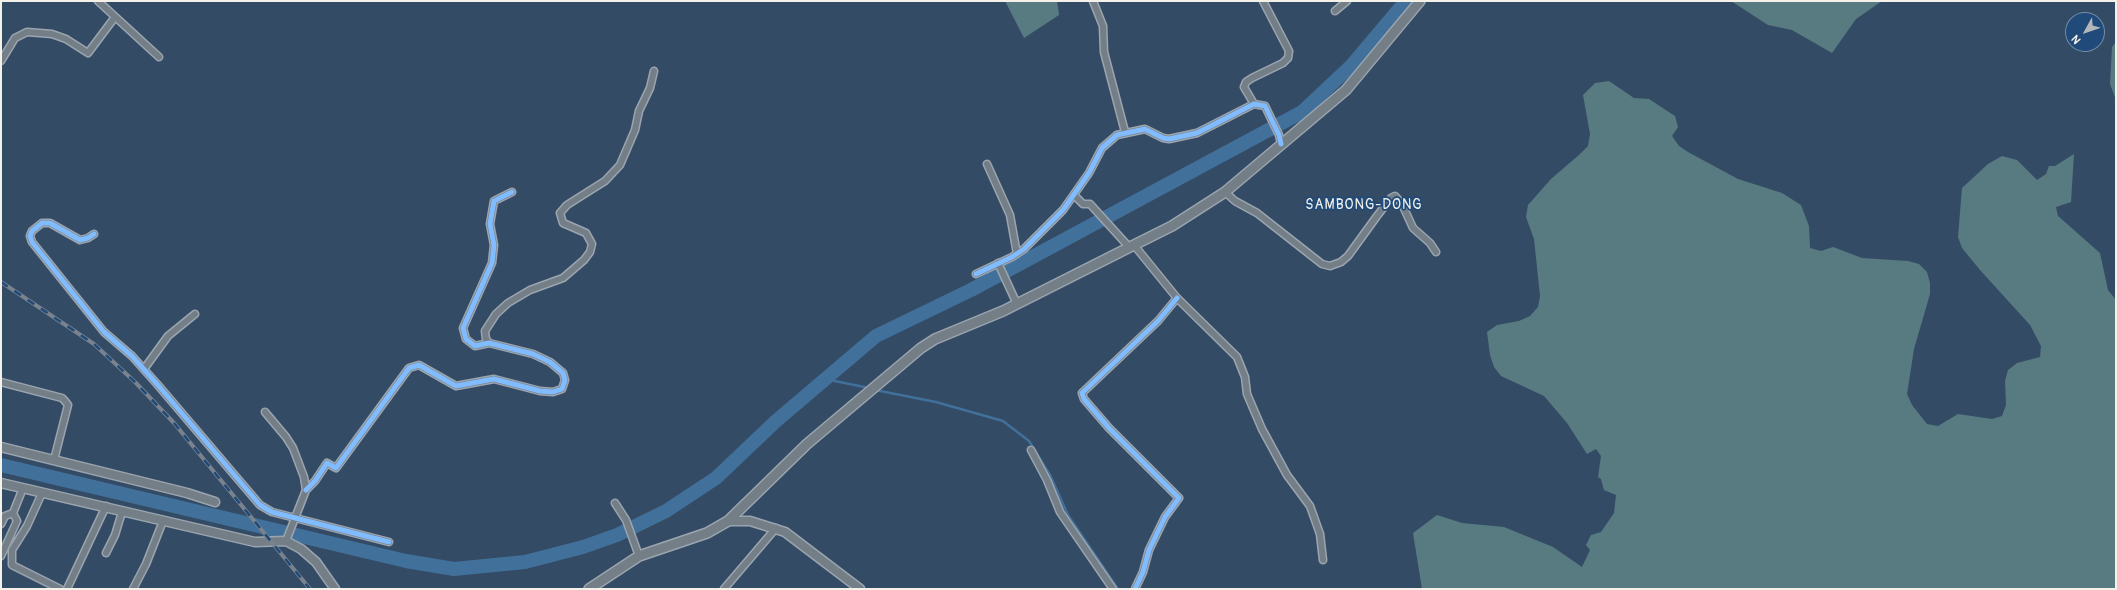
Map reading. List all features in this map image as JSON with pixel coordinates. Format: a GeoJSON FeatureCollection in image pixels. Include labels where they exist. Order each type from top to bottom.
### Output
{"type":"FeatureCollection","features":[{"type":"Feature","properties":{"kind":"main road"},"geometry":{"type":"LineString","coordinates":[[589,589],[639,556],[707,533],[728,521],[807,444],[916,352],[935,339],[1017,304],[1132,247],[1172,226],[1225,192],[1280,139],[1329,106],[1346,90],[1420,1]]}},
{"type":"Feature","properties":{"kind":"street"},"geometry":{"type":"LineString","coordinates":[[98,1],[159,57]]}},
{"type":"Feature","properties":{"kind":"street"},"geometry":{"type":"LineString","coordinates":[[1093,1],[1103,26],[1104,52],[1124,132]]}},
{"type":"Feature","properties":{"kind":"street"},"geometry":{"type":"LineString","coordinates":[[1254,104],[1244,87],[1246,82],[1283,63],[1288,58],[1289,51],[1263,1]]}},
{"type":"Feature","properties":{"kind":"street"},"geometry":{"type":"LineString","coordinates":[[1335,12],[1347,1]]}},
{"type":"Feature","properties":{"kind":"street"},"geometry":{"type":"LineString","coordinates":[[1,61],[15,38],[27,32],[52,34],[66,39],[88,53],[115,17]]}},
{"type":"Feature","properties":{"kind":"street"},"geometry":{"type":"LineString","coordinates":[[489,343],[486,339],[485,331],[496,314],[508,303],[530,290],[563,278],[584,260],[590,252],[592,244],[586,233],[563,223],[560,213],[567,205],[604,181],[620,165],[635,130],[638,111],[650,88],[654,72]]}},
{"type":"Feature","properties":{"kind":"street"},"geometry":{"type":"LineString","coordinates":[[976,274],[999,265],[1017,254],[1063,210],[1074,195],[1102,148],[1124,132],[1145,129],[1163,138],[1169,139],[1192,134],[1254,104],[1265,106],[1280,139]]}},
{"type":"Feature","properties":{"kind":"street"},"geometry":{"type":"LineString","coordinates":[[987,164],[1010,214],[1017,254]]}},
{"type":"Feature","properties":{"kind":"street"},"geometry":{"type":"LineString","coordinates":[[287,538],[306,490],[315,481],[327,463],[336,468],[409,368],[419,365],[456,386],[494,379],[553,392],[562,389],[565,385],[563,373],[550,362],[533,354],[489,343],[475,346],[466,339],[463,328],[492,263],[494,245],[490,224],[494,201],[512,192]]}},
{"type":"Feature","properties":{"kind":"street"},"geometry":{"type":"LineString","coordinates":[[1225,192],[1235,201],[1257,213],[1322,264],[1330,266],[1341,262],[1348,256],[1391,198],[1396,196],[1402,204],[1413,228],[1430,243],[1436,252]]}},
{"type":"Feature","properties":{"kind":"street"},"geometry":{"type":"LineString","coordinates":[[1074,195],[1083,204],[1090,204],[1132,247],[1177,298],[1237,357],[1245,377],[1247,394],[1262,429],[1287,475],[1310,506],[1320,534],[1323,560]]}},
{"type":"Feature","properties":{"kind":"street"},"geometry":{"type":"LineString","coordinates":[[94,234],[88,238],[80,240],[50,222],[42,223],[32,231],[30,236],[32,242],[104,332],[144,369],[260,505],[272,512],[294,519],[389,542]]}},
{"type":"Feature","properties":{"kind":"street"},"geometry":{"type":"LineString","coordinates":[[999,265],[1017,304]]}},
{"type":"Feature","properties":{"kind":"street"},"geometry":{"type":"LineString","coordinates":[[1135,589],[1165,517],[1179,498],[1109,428],[1084,399],[1082,393],[1158,321],[1177,298]]}},
{"type":"Feature","properties":{"kind":"street"},"geometry":{"type":"LineString","coordinates":[[144,369],[168,336],[195,314]]}},
{"type":"Feature","properties":{"kind":"street"},"geometry":{"type":"LineString","coordinates":[[1,382],[62,398],[68,405],[54,460]]}},
{"type":"Feature","properties":{"kind":"street"},"geometry":{"type":"LineString","coordinates":[[265,412],[286,437],[293,448],[299,461],[306,490]]}},
{"type":"Feature","properties":{"kind":"street"},"geometry":{"type":"LineString","coordinates":[[1,447],[187,493],[215,502]]}},
{"type":"Feature","properties":{"kind":"street"},"geometry":{"type":"LineString","coordinates":[[1030,450],[1045,476],[1060,512],[1110,588]]}},
{"type":"Feature","properties":{"kind":"street"},"geometry":{"type":"LineString","coordinates":[[1,483],[106,506],[122,512],[255,542],[287,538],[316,562],[335,589]]}},
{"type":"Feature","properties":{"kind":"street"},"geometry":{"type":"LineString","coordinates":[[1,524],[5,516],[13,513],[23,488]]}},
{"type":"Feature","properties":{"kind":"street"},"geometry":{"type":"LineString","coordinates":[[42,492],[27,526],[12,550],[12,565],[60,589]]}},
{"type":"Feature","properties":{"kind":"street"},"geometry":{"type":"LineString","coordinates":[[615,503],[626,520],[639,556]]}},
{"type":"Feature","properties":{"kind":"street"},"geometry":{"type":"LineString","coordinates":[[67,589],[106,506]]}},
{"type":"Feature","properties":{"kind":"street"},"geometry":{"type":"LineString","coordinates":[[106,553],[115,535],[122,512]]}},
{"type":"Feature","properties":{"kind":"street"},"geometry":{"type":"LineString","coordinates":[[1,556],[17,521],[13,513]]}},
{"type":"Feature","properties":{"kind":"street"},"geometry":{"type":"LineString","coordinates":[[133,589],[146,564],[163,521]]}},
{"type":"Feature","properties":{"kind":"street"},"geometry":{"type":"LineString","coordinates":[[728,521],[750,521],[776,528],[799,541],[860,589]]}},
{"type":"Feature","properties":{"kind":"street"},"geometry":{"type":"LineString","coordinates":[[724,589],[776,528]]}},
{"type":"Feature","properties":{"kind":"green space"},"geometry":{"type":"Polygon","coordinates":[[[1005,1],[1057,1],[1059,15],[1024,38],[1005,1]]]}},
{"type":"Feature","properties":{"kind":"green space"},"geometry":{"type":"Polygon","coordinates":[[[1731,1],[1882,1],[1856,19],[1832,53],[1792,30],[1768,25],[1731,1]]]}},
{"type":"Feature","properties":{"kind":"green space"},"geometry":{"type":"Polygon","coordinates":[[[2116,42],[2116,100],[2110,84],[2112,47],[2116,42]]]}},
{"type":"Feature","properties":{"kind":"green space"},"geometry":{"type":"Polygon","coordinates":[[[1609,81],[1634,98],[1649,99],[1675,116],[1678,127],[1672,136],[1679,146],[1688,152],[1738,179],[1782,193],[1801,205],[1809,226],[1810,248],[1821,251],[1833,247],[1862,258],[1908,261],[1919,264],[1927,272],[1930,283],[1930,294],[1914,349],[1907,394],[1912,405],[1927,424],[1938,426],[1958,414],[1992,419],[2002,416],[2006,405],[2005,381],[2008,370],[2017,363],[2040,357],[2041,346],[2030,325],[1962,248],[1958,237],[1962,188],[1988,164],[2002,156],[2017,160],[2037,180],[2046,174],[2049,166],[2055,166],[2074,154],[2071,202],[2056,207],[2058,216],[2100,253],[2108,290],[2116,300],[2116,589],[1422,589],[1413,533],[1437,515],[1462,523],[1504,527],[1553,547],[1582,567],[1590,550],[1586,545],[1591,535],[1601,532],[1614,513],[1616,495],[1604,490],[1601,479],[1598,477],[1601,456],[1596,449],[1587,454],[1567,423],[1544,396],[1501,376],[1494,367],[1490,355],[1487,332],[1497,325],[1519,321],[1530,316],[1538,307],[1540,296],[1534,239],[1526,217],[1528,205],[1551,179],[1588,146],[1590,134],[1583,95],[1595,83],[1609,81]]]}},
{"type":"Feature","properties":{"kind":"waterway"},"geometry":{"type":"LineString","coordinates":[[1,465],[406,561],[454,569],[525,562],[583,547],[617,535],[666,511],[716,478],[776,421],[876,336],[971,290],[1302,112],[1352,65],[1406,1]]}},
{"type":"Feature","properties":{"kind":"waterway"},"geometry":{"type":"LineString","coordinates":[[825,379],[869,388]]}},
{"type":"Feature","properties":{"kind":"waterway"},"geometry":{"type":"LineString","coordinates":[[875,390],[936,402],[1003,421],[1029,441],[1050,475],[1068,515],[1118,589]]}},
{"type":"Feature","properties":{"kind":"railway"},"geometry":{"type":"LineString","coordinates":[[1,282],[94,344],[136,383],[174,423],[310,589]]}},
{"type":"Feature","properties":{"kind":"cycle path"},"geometry":{"type":"LineString","coordinates":[[976,274],[1012,257],[1024,249],[1063,210],[1089,173],[1102,148],[1117,135],[1145,129],[1163,138],[1169,139],[1197,133],[1254,104],[1265,106],[1279,135],[1281,144]]}},
{"type":"Feature","properties":{"kind":"cycle path"},"geometry":{"type":"LineString","coordinates":[[306,490],[315,481],[327,463],[336,468],[409,368],[419,365],[456,386],[494,379],[540,391],[553,392],[562,389],[565,380],[563,373],[550,362],[533,354],[489,343],[475,346],[466,339],[463,328],[492,263],[494,245],[490,224],[494,201],[512,192]]}},
{"type":"Feature","properties":{"kind":"cycle path"},"geometry":{"type":"LineString","coordinates":[[94,234],[88,238],[80,240],[50,223],[42,223],[32,231],[30,236],[32,242],[104,332],[132,356],[260,505],[272,512],[389,542]]}},
{"type":"Feature","properties":{"kind":"cycle path"},"geometry":{"type":"LineString","coordinates":[[1135,589],[1143,572],[1149,550],[1165,517],[1179,498],[1109,428],[1084,399],[1082,393],[1158,321],[1177,298]]}},
{"type":"Feature","properties":{"kind":"district","name":"SAMBONG-DONG"},"geometry":{"type":"Point","coordinates":[1364,205]}}]}
